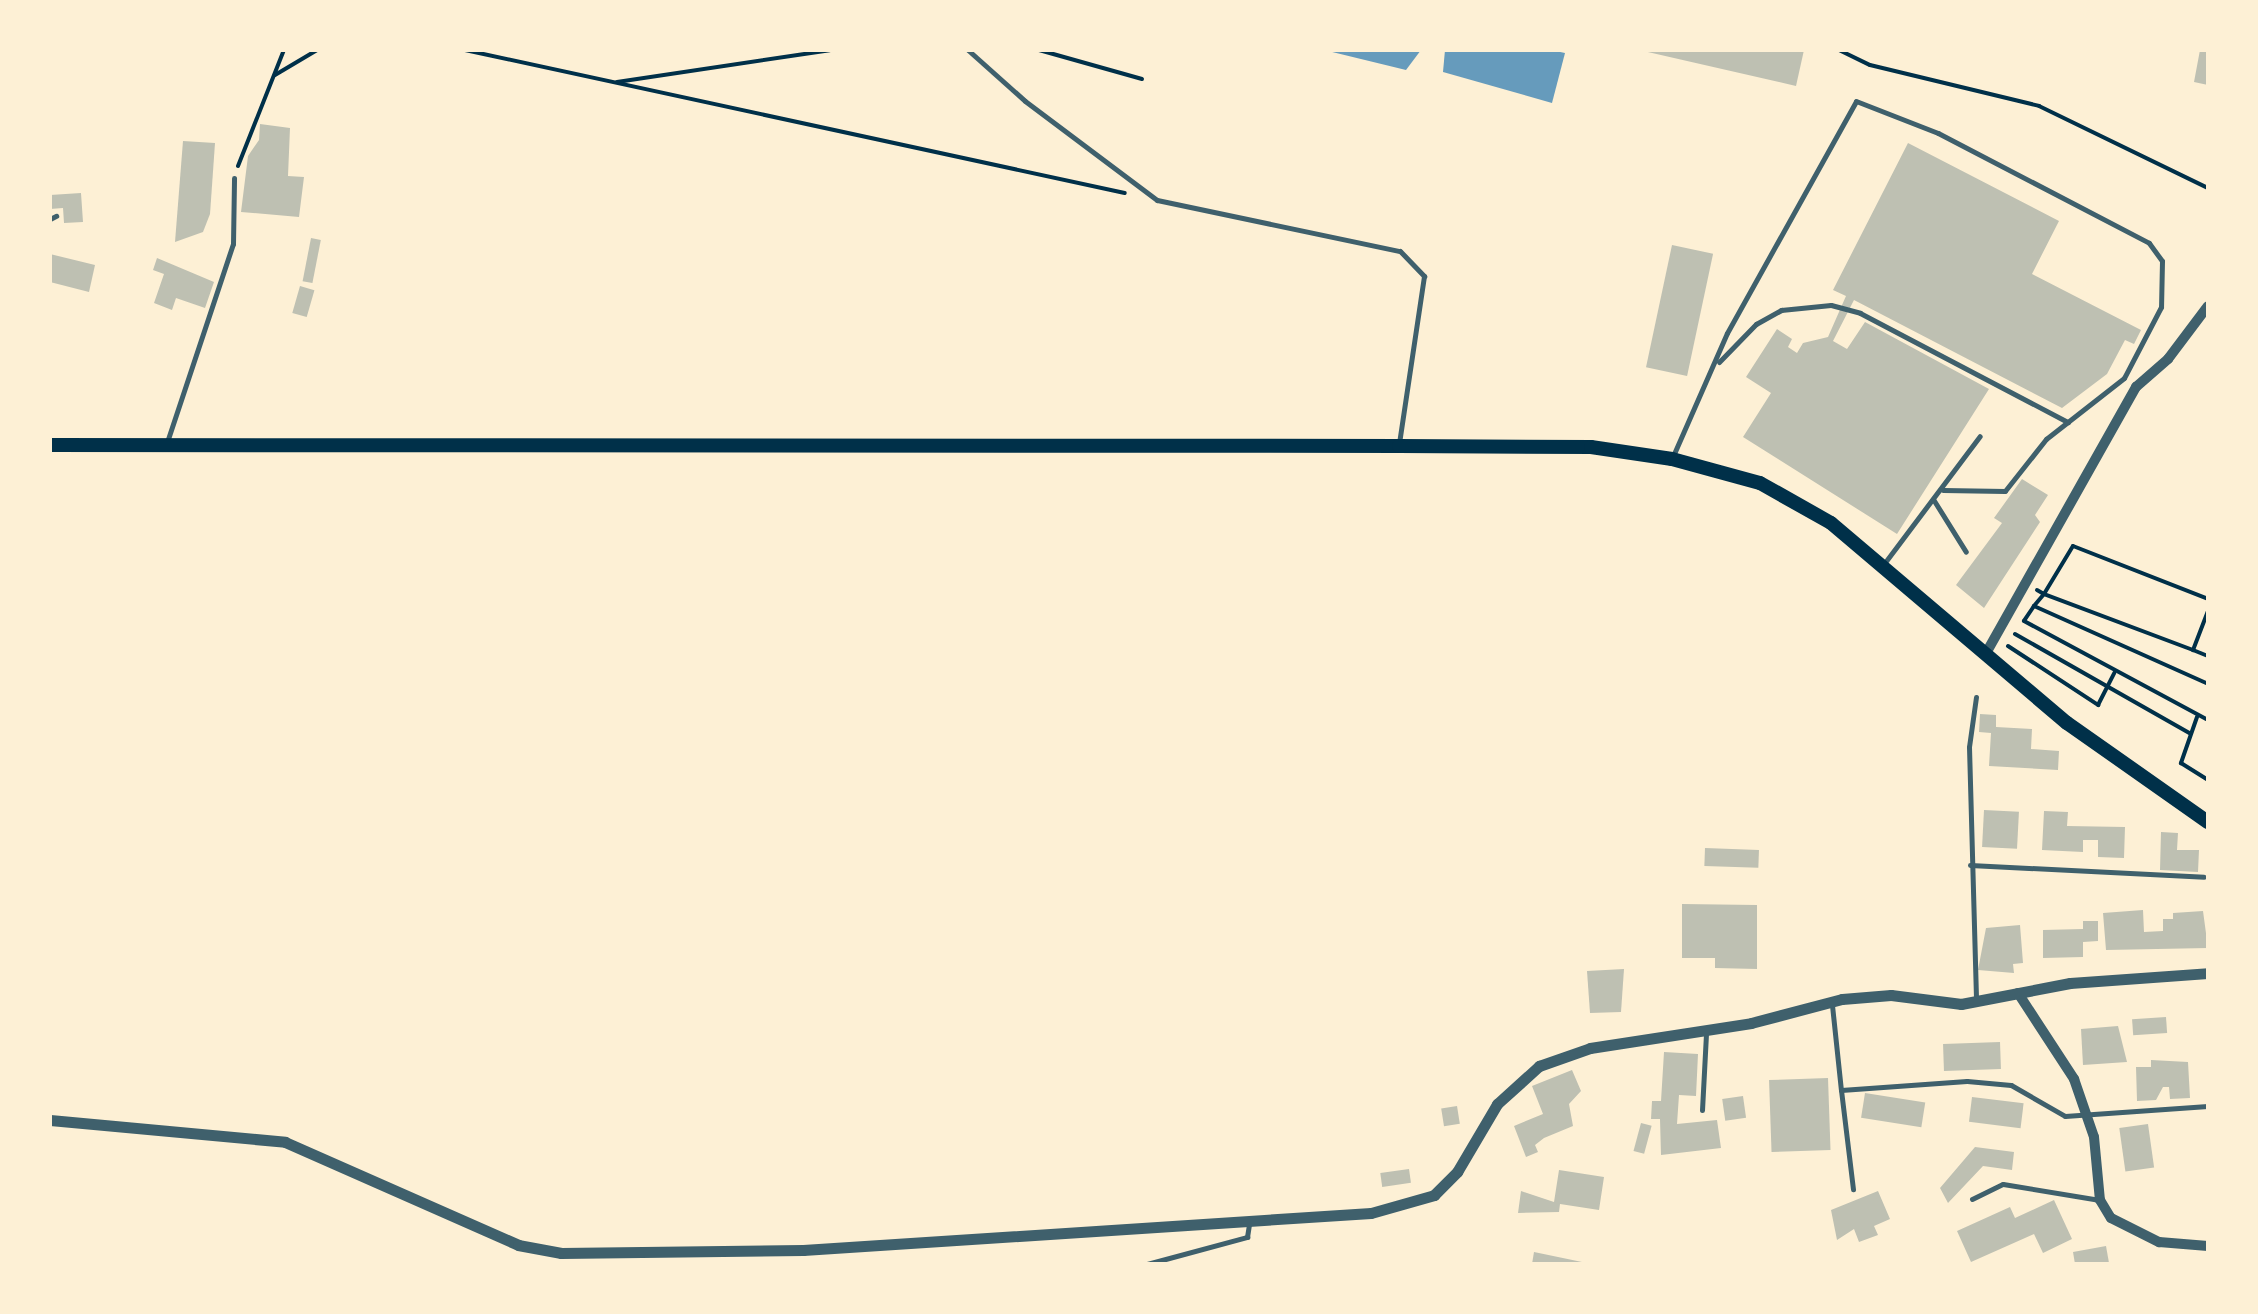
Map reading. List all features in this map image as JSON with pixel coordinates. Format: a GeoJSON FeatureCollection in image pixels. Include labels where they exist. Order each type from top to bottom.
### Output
{"type":"FeatureCollection","features":[{"type":"Feature","properties":{"kind":"main road"},"geometry":{"type":"LineString","coordinates":[[50,445],[1591,447],[1672,458],[1779,492],[1883,565],[1985,655],[2120,764],[2208,822]]}},
{"type":"Feature","properties":{"kind":"street"},"geometry":{"type":"LineString","coordinates":[[1985,655],[2136,386],[2168,358],[2208,306]]}},
{"type":"Feature","properties":{"kind":"street"},"geometry":{"type":"LineString","coordinates":[[50,1120],[285,1142],[518,1245],[561,1253],[803,1250],[1402,1209],[1434,1195],[1457,1172],[1497,1104],[1539,1066],[1590,1048],[1831,1002],[1891,995],[1976,1002],[2018,993],[2208,972]]}},
{"type":"Feature","properties":{"kind":"street"},"geometry":{"type":"LineString","coordinates":[[2018,993],[2074,1079],[2087,1113],[2100,1200],[2132,1232],[2208,1246]]}},
{"type":"Feature","properties":{"kind":"lane"},"geometry":{"type":"LineString","coordinates":[[968,50],[1025,102],[1157,200],[1400,251],[1424,276],[1399,446]]}},
{"type":"Feature","properties":{"kind":"lane"},"geometry":{"type":"LineString","coordinates":[[1672,458],[1718,364],[1727,333],[1856,101],[1938,133],[2132,234],[2162,261],[2161,307],[2124,378],[2046,438],[2005,491],[1943,490]]}},
{"type":"Feature","properties":{"kind":"lane"},"geometry":{"type":"LineString","coordinates":[[166,445],[233,244],[234,178]]}},
{"type":"Feature","properties":{"kind":"lane"},"geometry":{"type":"LineString","coordinates":[[1718,364],[1756,324],[1781,310],[1831,305],[1860,313],[2068,422]]}},
{"type":"Feature","properties":{"kind":"lane"},"geometry":{"type":"LineString","coordinates":[[1883,565],[1980,436]]}},
{"type":"Feature","properties":{"kind":"lane"},"geometry":{"type":"LineString","coordinates":[[1932,499],[1966,552]]}},
{"type":"Feature","properties":{"kind":"lane"},"geometry":{"type":"LineString","coordinates":[[1976,697],[1970,865],[1976,1002]]}},
{"type":"Feature","properties":{"kind":"lane"},"geometry":{"type":"LineString","coordinates":[[1970,865],[2204,877]]}},
{"type":"Feature","properties":{"kind":"lane"},"geometry":{"type":"LineString","coordinates":[[1831,1002],[1853,1188]]}},
{"type":"Feature","properties":{"kind":"lane"},"geometry":{"type":"LineString","coordinates":[[1702,1110],[1706,1028]]}},
{"type":"Feature","properties":{"kind":"lane"},"geometry":{"type":"LineString","coordinates":[[1841,1090],[1967,1080],[2012,1085],[2065,1116],[2208,1106]]}},
{"type":"Feature","properties":{"kind":"lane"},"geometry":{"type":"LineString","coordinates":[[1972,1199],[2003,1184],[2100,1200]]}},
{"type":"Feature","properties":{"kind":"lane"},"geometry":{"type":"LineString","coordinates":[[1146,1264],[1247,1237],[1250,1218]]}},
{"type":"Feature","properties":{"kind":"path"},"geometry":{"type":"LineString","coordinates":[[234,178],[284,50]]}},
{"type":"Feature","properties":{"kind":"path"},"geometry":{"type":"LineString","coordinates":[[275,75],[316,50]]}},
{"type":"Feature","properties":{"kind":"path"},"geometry":{"type":"LineString","coordinates":[[465,50],[1157,200]]}},
{"type":"Feature","properties":{"kind":"path"},"geometry":{"type":"LineString","coordinates":[[612,83],[830,50]]}},
{"type":"Feature","properties":{"kind":"path"},"geometry":{"type":"LineString","coordinates":[[1039,50],[1142,79]]}},
{"type":"Feature","properties":{"kind":"path"},"geometry":{"type":"LineString","coordinates":[[1839,50],[1870,66],[2039,106],[2208,188]]}},
{"type":"Feature","properties":{"kind":"path"},"geometry":{"type":"LineString","coordinates":[[2115,671],[2098,706],[2007,647],[2073,546],[2208,599]]}},
{"type":"Feature","properties":{"kind":"path"},"geometry":{"type":"LineString","coordinates":[[2025,585],[2208,656]]}},
{"type":"Feature","properties":{"kind":"path"},"geometry":{"type":"LineString","coordinates":[[2034,606],[2208,684]]}},
{"type":"Feature","properties":{"kind":"path"},"geometry":{"type":"LineString","coordinates":[[2193,650],[2208,611]]}},
{"type":"Feature","properties":{"kind":"path"},"geometry":{"type":"LineString","coordinates":[[2024,621],[2208,720]]}},
{"type":"Feature","properties":{"kind":"path"},"geometry":{"type":"LineString","coordinates":[[2015,634],[2191,734]]}},
{"type":"Feature","properties":{"kind":"path"},"geometry":{"type":"LineString","coordinates":[[2197,715],[2182,763],[2208,780]]}},
{"type":"Feature","properties":{"kind":"water"},"geometry":{"type":"Polygon","coordinates":[[[1324,50],[1421,50],[1406,70],[1324,50]]]}},
{"type":"Feature","properties":{"kind":"water"},"geometry":{"type":"Polygon","coordinates":[[[1445,50],[1565,53],[1552,103],[1443,72],[1445,50]]]}},
{"type":"Feature","properties":{"kind":"building"},"geometry":{"type":"Polygon","coordinates":[[[1639,50],[1804,50],[1796,86],[1639,50]]]}},
{"type":"Feature","properties":{"kind":"building"},"geometry":{"type":"Polygon","coordinates":[[[2200,50],[2208,50],[2208,85],[2194,82],[2200,50]]]}},
{"type":"Feature","properties":{"kind":"building"},"geometry":{"type":"Polygon","coordinates":[[[260,124],[290,128],[288,176],[304,177],[299,217],[241,212],[248,156],[259,140],[260,124]]]}},
{"type":"Feature","properties":{"kind":"building"},"geometry":{"type":"Polygon","coordinates":[[[183,141],[215,143],[210,214],[203,232],[175,242],[183,141]]]}},
{"type":"Feature","properties":{"kind":"building"},"geometry":{"type":"Polygon","coordinates":[[[1908,143],[2059,221],[2032,274],[2141,330],[2134,344],[2125,340],[2107,374],[2062,408],[1854,300],[1833,341],[1847,349],[1865,322],[1989,389],[1897,534],[1743,437],[1771,393],[1746,377],[1777,329],[1792,339],[1788,347],[1797,353],[1803,343],[1828,337],[1846,296],[1833,290],[1908,143]]]}},
{"type":"Feature","properties":{"kind":"building"},"geometry":{"type":"Polygon","coordinates":[[[81,193],[83,222],[64,223],[63,208],[50,209],[50,195],[81,193]]]}},
{"type":"Feature","properties":{"kind":"building"},"geometry":{"type":"Polygon","coordinates":[[[311,238],[321,240],[312,283],[303,281],[311,238]]]}},
{"type":"Feature","properties":{"kind":"building"},"geometry":{"type":"Polygon","coordinates":[[[1672,245],[1713,254],[1687,376],[1646,367],[1672,245]]]}},
{"type":"Feature","properties":{"kind":"building"},"geometry":{"type":"Polygon","coordinates":[[[50,254],[95,265],[89,292],[50,282],[50,254]]]}},
{"type":"Feature","properties":{"kind":"building"},"geometry":{"type":"Polygon","coordinates":[[[157,258],[214,282],[205,308],[176,298],[172,310],[154,303],[164,274],[153,270],[157,258]]]}},
{"type":"Feature","properties":{"kind":"building"},"geometry":{"type":"Polygon","coordinates":[[[300,286],[314,290],[307,317],[292,313],[300,286]]]}},
{"type":"Feature","properties":{"kind":"building"},"geometry":{"type":"Polygon","coordinates":[[[2022,479],[2048,495],[2035,515],[2040,522],[1984,608],[1956,585],[2002,523],[1994,518],[2022,479]]]}},
{"type":"Feature","properties":{"kind":"building"},"geometry":{"type":"Polygon","coordinates":[[[1980,714],[1996,715],[1996,727],[2032,729],[2031,749],[2059,751],[2058,770],[1989,766],[1991,733],[1979,732],[1980,714]]]}},
{"type":"Feature","properties":{"kind":"building"},"geometry":{"type":"Polygon","coordinates":[[[1984,810],[2019,812],[2017,849],[1982,847],[1984,810]]]}},
{"type":"Feature","properties":{"kind":"building"},"geometry":{"type":"Polygon","coordinates":[[[2044,811],[2068,812],[2067,826],[2125,827],[2124,858],[2098,857],[2098,840],[2083,840],[2083,852],[2042,850],[2044,811]]]}},
{"type":"Feature","properties":{"kind":"building"},"geometry":{"type":"Polygon","coordinates":[[[2161,832],[2178,833],[2177,850],[2199,850],[2198,872],[2160,870],[2161,832]]]}},
{"type":"Feature","properties":{"kind":"building"},"geometry":{"type":"Polygon","coordinates":[[[1705,848],[1759,850],[1758,868],[1704,866],[1705,848]]]}},
{"type":"Feature","properties":{"kind":"building"},"geometry":{"type":"Polygon","coordinates":[[[1682,904],[1757,905],[1757,969],[1715,968],[1715,958],[1682,958],[1682,904]]]}},
{"type":"Feature","properties":{"kind":"building"},"geometry":{"type":"Polygon","coordinates":[[[2143,910],[2144,932],[2163,931],[2163,919],[2173,919],[2173,913],[2203,911],[2208,948],[2106,950],[2103,913],[2143,910]]]}},
{"type":"Feature","properties":{"kind":"building"},"geometry":{"type":"Polygon","coordinates":[[[2083,921],[2098,921],[2098,941],[2083,942],[2083,957],[2043,958],[2043,930],[2083,929],[2083,921]]]}},
{"type":"Feature","properties":{"kind":"building"},"geometry":{"type":"Polygon","coordinates":[[[2020,925],[2023,963],[2013,964],[2014,973],[1978,970],[1986,928],[2020,925]]]}},
{"type":"Feature","properties":{"kind":"building"},"geometry":{"type":"Polygon","coordinates":[[[1624,969],[1621,1012],[1590,1013],[1587,971],[1624,969]]]}},
{"type":"Feature","properties":{"kind":"building"},"geometry":{"type":"Polygon","coordinates":[[[2166,1017],[2167,1033],[2133,1035],[2132,1019],[2166,1017]]]}},
{"type":"Feature","properties":{"kind":"building"},"geometry":{"type":"Polygon","coordinates":[[[2118,1026],[2127,1062],[2083,1065],[2081,1029],[2118,1026]]]}},
{"type":"Feature","properties":{"kind":"building"},"geometry":{"type":"Polygon","coordinates":[[[2000,1042],[2001,1069],[1944,1071],[1943,1044],[2000,1042]]]}},
{"type":"Feature","properties":{"kind":"building"},"geometry":{"type":"Polygon","coordinates":[[[1664,1052],[1698,1054],[1696,1096],[1679,1095],[1677,1124],[1717,1120],[1721,1148],[1661,1155],[1660,1119],[1651,1119],[1652,1101],[1661,1101],[1664,1052]]]}},
{"type":"Feature","properties":{"kind":"building"},"geometry":{"type":"Polygon","coordinates":[[[2151,1060],[2188,1062],[2190,1098],[2170,1099],[2169,1087],[2163,1087],[2156,1100],[2137,1101],[2136,1067],[2151,1067],[2151,1060]]]}},
{"type":"Feature","properties":{"kind":"building"},"geometry":{"type":"Polygon","coordinates":[[[1572,1070],[1581,1091],[1569,1104],[1573,1126],[1544,1138],[1535,1145],[1538,1152],[1526,1157],[1514,1126],[1543,1114],[1532,1086],[1572,1070]]]}},
{"type":"Feature","properties":{"kind":"building"},"geometry":{"type":"Polygon","coordinates":[[[1828,1078],[1831,1150],[1772,1152],[1769,1080],[1828,1078]]]}},
{"type":"Feature","properties":{"kind":"building"},"geometry":{"type":"Polygon","coordinates":[[[1865,1093],[1925,1103],[1921,1127],[1861,1118],[1865,1093]]]}},
{"type":"Feature","properties":{"kind":"building"},"geometry":{"type":"Polygon","coordinates":[[[1743,1096],[1746,1118],[1725,1121],[1722,1099],[1743,1096]]]}},
{"type":"Feature","properties":{"kind":"building"},"geometry":{"type":"Polygon","coordinates":[[[1972,1097],[2024,1103],[2021,1128],[1969,1122],[1972,1097]]]}},
{"type":"Feature","properties":{"kind":"building"},"geometry":{"type":"Polygon","coordinates":[[[1457,1106],[1460,1124],[1444,1126],[1441,1109],[1457,1106]]]}},
{"type":"Feature","properties":{"kind":"building"},"geometry":{"type":"Polygon","coordinates":[[[1641,1123],[1652,1126],[1644,1154],[1633,1151],[1641,1123]]]}},
{"type":"Feature","properties":{"kind":"building"},"geometry":{"type":"Polygon","coordinates":[[[2148,1124],[2154,1168],[2125,1172],[2119,1128],[2148,1124]]]}},
{"type":"Feature","properties":{"kind":"building"},"geometry":{"type":"Polygon","coordinates":[[[1975,1147],[2014,1152],[2012,1170],[1983,1166],[1948,1203],[1940,1188],[1975,1147]]]}},
{"type":"Feature","properties":{"kind":"building"},"geometry":{"type":"Polygon","coordinates":[[[1409,1169],[1411,1183],[1382,1187],[1380,1173],[1409,1169]]]}},
{"type":"Feature","properties":{"kind":"building"},"geometry":{"type":"Polygon","coordinates":[[[1559,1170],[1604,1177],[1599,1210],[1560,1204],[1559,1212],[1518,1213],[1521,1191],[1554,1202],[1559,1170]]]}},
{"type":"Feature","properties":{"kind":"building"},"geometry":{"type":"Polygon","coordinates":[[[1878,1191],[1890,1219],[1874,1226],[1878,1235],[1859,1242],[1854,1229],[1837,1240],[1831,1210],[1878,1191]]]}},
{"type":"Feature","properties":{"kind":"building"},"geometry":{"type":"Polygon","coordinates":[[[2054,1200],[2072,1239],[2043,1253],[2034,1234],[1971,1262],[1957,1231],[2010,1207],[2015,1218],[2054,1200]]]}},
{"type":"Feature","properties":{"kind":"building"},"geometry":{"type":"Polygon","coordinates":[[[2106,1246],[2109,1263],[2075,1264],[2073,1252],[2106,1246]]]}},
{"type":"Feature","properties":{"kind":"building"},"geometry":{"type":"Polygon","coordinates":[[[1534,1252],[1582,1262],[1582,1264],[1532,1264],[1534,1252]]]}}]}
